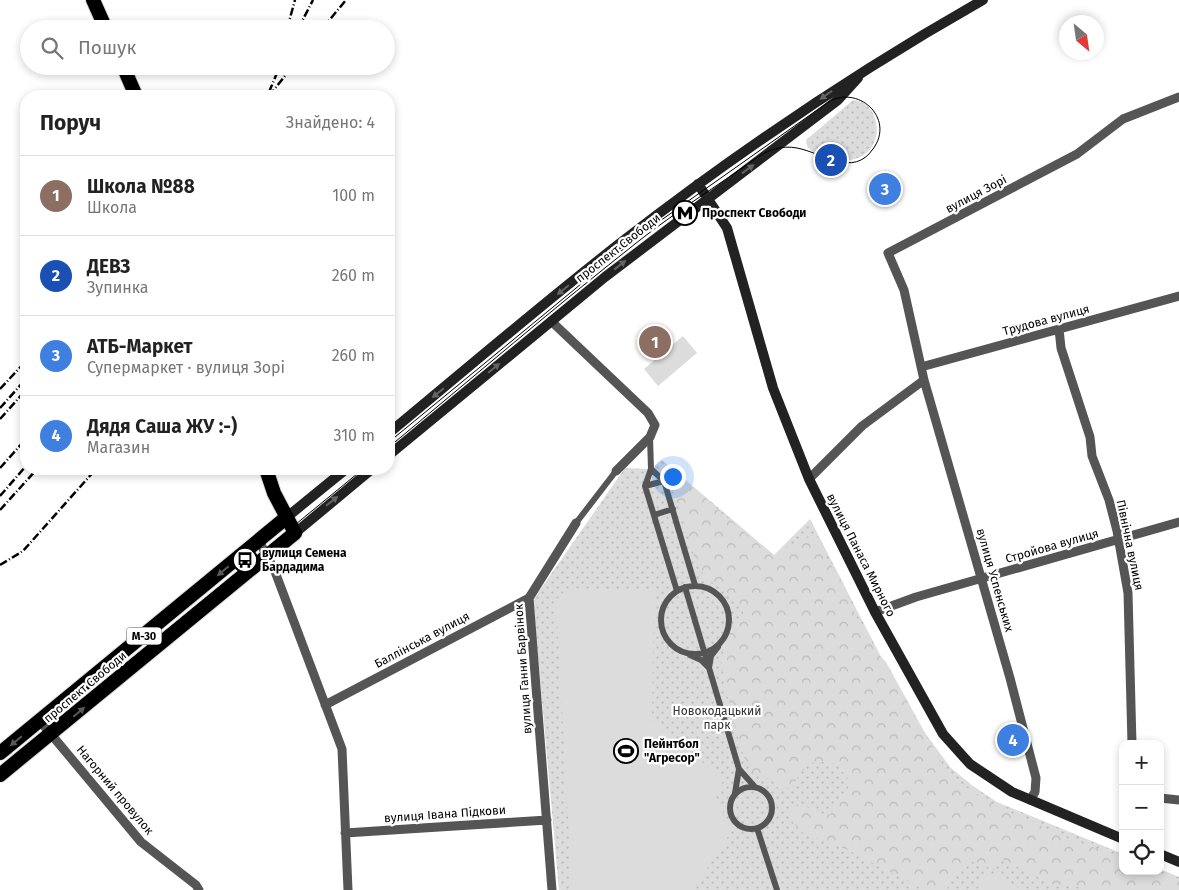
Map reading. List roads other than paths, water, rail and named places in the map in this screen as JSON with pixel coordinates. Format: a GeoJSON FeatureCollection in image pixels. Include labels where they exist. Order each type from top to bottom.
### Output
{"type":"FeatureCollection","features":[{"type":"Feature","properties":{"kind":"highway"},"geometry":{"type":"LineString","coordinates":[[93,0],[102,20]]}},
{"type":"Feature","properties":{"kind":"highway"},"geometry":{"type":"LineString","coordinates":[[127,75],[133,90]]}},
{"type":"Feature","properties":{"kind":"highway"},"geometry":{"type":"LineString","coordinates":[[268,475],[274,493],[295,533]]}},
{"type":"Feature","properties":{"kind":"highway","name":"проспект Свободи"},"geometry":{"type":"LineString","coordinates":[[0,753],[287,517]]}},
{"type":"Feature","properties":{"kind":"highway","name":"проспект Свободи"},"geometry":{"type":"LineString","coordinates":[[0,775],[295,533]]}},
{"type":"Feature","properties":{"kind":"main road","name":"проспект Свободи"},"geometry":{"type":"LineString","coordinates":[[395,429],[612,249],[698,184],[867,68],[983,0]]}},
{"type":"Feature","properties":{"kind":"main road","name":"проспект Свободи"},"geometry":{"type":"LineString","coordinates":[[395,450],[605,277],[838,100],[867,68]]}},
{"type":"Feature","properties":{"kind":"main road","name":"вулиця Панаса Мирного"},"geometry":{"type":"LineString","coordinates":[[698,184],[727,228],[773,388],[809,480],[875,612],[920,696],[952,747],[991,780],[1030,800],[1119,837]]}},
{"type":"Feature","properties":{"kind":"main road","name":"проспект Свободи"},"geometry":{"type":"LineString","coordinates":[[287,517],[339,475]]}},
{"type":"Feature","properties":{"kind":"main road","name":"проспект Свободи"},"geometry":{"type":"LineString","coordinates":[[295,533],[365,475]]}},
{"type":"Feature","properties":{"kind":"main road"},"geometry":{"type":"LineString","coordinates":[[1164,856],[1179,862]]}},
{"type":"Feature","properties":{"kind":"street","name":"вулиця Зорі"},"geometry":{"type":"LineString","coordinates":[[920,367],[904,290],[888,253],[1077,154],[1123,119],[1179,97]]}},
{"type":"Feature","properties":{"kind":"street","name":"Трудова вулиця"},"geometry":{"type":"LineString","coordinates":[[920,367],[1179,296]]}},
{"type":"Feature","properties":{"kind":"street"},"geometry":{"type":"LineString","coordinates":[[551,321],[648,413],[655,425],[650,437],[650,469],[645,486],[676,591]]}},
{"type":"Feature","properties":{"kind":"street","name":"Північна вулиця"},"geometry":{"type":"LineString","coordinates":[[1059,329],[1062,348],[1090,436],[1092,456],[1109,500],[1128,593],[1132,740]]}},
{"type":"Feature","properties":{"kind":"street","name":"вулиця Успенських"},"geometry":{"type":"LineString","coordinates":[[920,367],[982,580],[1036,778],[1035,792],[1030,800]]}},
{"type":"Feature","properties":{"kind":"street"},"geometry":{"type":"LineString","coordinates":[[809,480],[862,426],[924,380]]}},
{"type":"Feature","properties":{"kind":"street","name":"вулиця Ганни Барвінок"},"geometry":{"type":"LineString","coordinates":[[552,890],[530,598],[576,523],[616,472],[650,437]]}},
{"type":"Feature","properties":{"kind":"street"},"geometry":{"type":"LineString","coordinates":[[650,469],[664,481],[695,585]]}},
{"type":"Feature","properties":{"kind":"street"},"geometry":{"type":"LineString","coordinates":[[645,486],[664,481]]}},
{"type":"Feature","properties":{"kind":"street"},"geometry":{"type":"LineString","coordinates":[[654,515],[672,509]]}},
{"type":"Feature","properties":{"kind":"street","name":"Стройова вулиця"},"geometry":{"type":"LineString","coordinates":[[875,612],[916,597],[982,580],[1179,522]]}},
{"type":"Feature","properties":{"kind":"street"},"geometry":{"type":"LineString","coordinates":[[259,541],[268,556],[342,749],[348,890]]}},
{"type":"Feature","properties":{"kind":"street"},"geometry":{"type":"LineString","coordinates":[[695,585],[711,590],[722,599],[728,610],[728,628],[711,656],[710,668],[701,660],[671,644],[662,629],[662,612],[665,603],[676,591],[685,587],[695,585]]}},
{"type":"Feature","properties":{"kind":"street"},"geometry":{"type":"LineString","coordinates":[[685,587],[739,769],[735,793],[729,809],[732,819],[741,827],[757,828],[770,818],[772,807],[769,796],[755,787],[739,769]]}},
{"type":"Feature","properties":{"kind":"street","name":"Баллінська вулиця"},"geometry":{"type":"LineString","coordinates":[[325,705],[530,598]]}},
{"type":"Feature","properties":{"kind":"street"},"geometry":{"type":"LineString","coordinates":[[686,653],[704,652],[720,643]]}},
{"type":"Feature","properties":{"kind":"street","name":"Нагорний провулок"},"geometry":{"type":"LineString","coordinates":[[40,721],[141,842],[196,885],[199,890]]}},
{"type":"Feature","properties":{"kind":"street"},"geometry":{"type":"LineString","coordinates":[[735,793],[744,787],[755,787]]}},
{"type":"Feature","properties":{"kind":"street"},"geometry":{"type":"LineString","coordinates":[[1164,798],[1179,800]]}},
{"type":"Feature","properties":{"kind":"street","name":"вулиця Івана Підкови"},"geometry":{"type":"LineString","coordinates":[[345,833],[547,820]]}},
{"type":"Feature","properties":{"kind":"street"},"geometry":{"type":"LineString","coordinates":[[757,828],[777,890]]}},
{"type":"Feature","properties":{"kind":"tram line"},"geometry":{"type":"LineString","coordinates":[[395,437],[643,233],[827,103],[839,98],[850,97],[870,107],[880,126],[879,137],[873,149],[865,157],[856,162],[847,163],[791,147],[775,149],[760,156],[640,240],[395,442]]}},
{"type":"Feature","properties":{"kind":"tram line"},"geometry":{"type":"LineString","coordinates":[[0,767],[356,475]]}},
{"type":"Feature","properties":{"kind":"railway"},"geometry":{"type":"LineString","coordinates":[[289,20],[295,0]]}},
{"type":"Feature","properties":{"kind":"railway"},"geometry":{"type":"LineString","coordinates":[[303,20],[313,0]]}},
{"type":"Feature","properties":{"kind":"railway"},"geometry":{"type":"LineString","coordinates":[[329,20],[346,0]]}},
{"type":"Feature","properties":{"kind":"railway"},"geometry":{"type":"LineString","coordinates":[[270,90],[276,75]]}},
{"type":"Feature","properties":{"kind":"railway"},"geometry":{"type":"LineString","coordinates":[[274,90],[286,75]]}},
{"type":"Feature","properties":{"kind":"railway"},"geometry":{"type":"LineString","coordinates":[[0,389],[20,367]]}},
{"type":"Feature","properties":{"kind":"railway"},"geometry":{"type":"LineString","coordinates":[[0,408],[20,386]]}},
{"type":"Feature","properties":{"kind":"railway"},"geometry":{"type":"LineString","coordinates":[[0,419],[20,397]]}},
{"type":"Feature","properties":{"kind":"railway"},"geometry":{"type":"LineString","coordinates":[[0,468],[20,446]]}},
{"type":"Feature","properties":{"kind":"railway"},"geometry":{"type":"LineString","coordinates":[[0,496],[20,473]]}},
{"type":"Feature","properties":{"kind":"railway"},"geometry":{"type":"LineString","coordinates":[[0,510],[32,475]]}},
{"type":"Feature","properties":{"kind":"railway"},"geometry":{"type":"LineString","coordinates":[[0,565],[23,551],[91,475]]}},
{"type":"Feature","properties":{"kind":"place","name":"ДЕВЗ"},"geometry":{"type":"Point","coordinates":[831,160]}},
{"type":"Feature","properties":{"kind":"place","name":"АТБ-Маркет"},"geometry":{"type":"Point","coordinates":[885,189]}},
{"type":"Feature","properties":{"kind":"place","name":"Проспект Свободи"},"geometry":{"type":"Point","coordinates":[685,213]}},
{"type":"Feature","properties":{"kind":"place","name":"Школа №88"},"geometry":{"type":"Point","coordinates":[655,342]}},
{"type":"Feature","properties":{"kind":"place","name":"вулиця Семена Бардадима"},"geometry":{"type":"Point","coordinates":[245,560]}},
{"type":"Feature","properties":{"kind":"place","name":"Дядя Саша ЖУ :-)"},"geometry":{"type":"Point","coordinates":[1013,740]}},
{"type":"Feature","properties":{"kind":"place","name":"Пейнтбол \"Агресор\""},"geometry":{"type":"Point","coordinates":[626,751]}},
{"type":"Feature","properties":{"kind":"park label","name":"Новокодацький парк"},"geometry":{"type":"Point","coordinates":[717,718]}}]}
